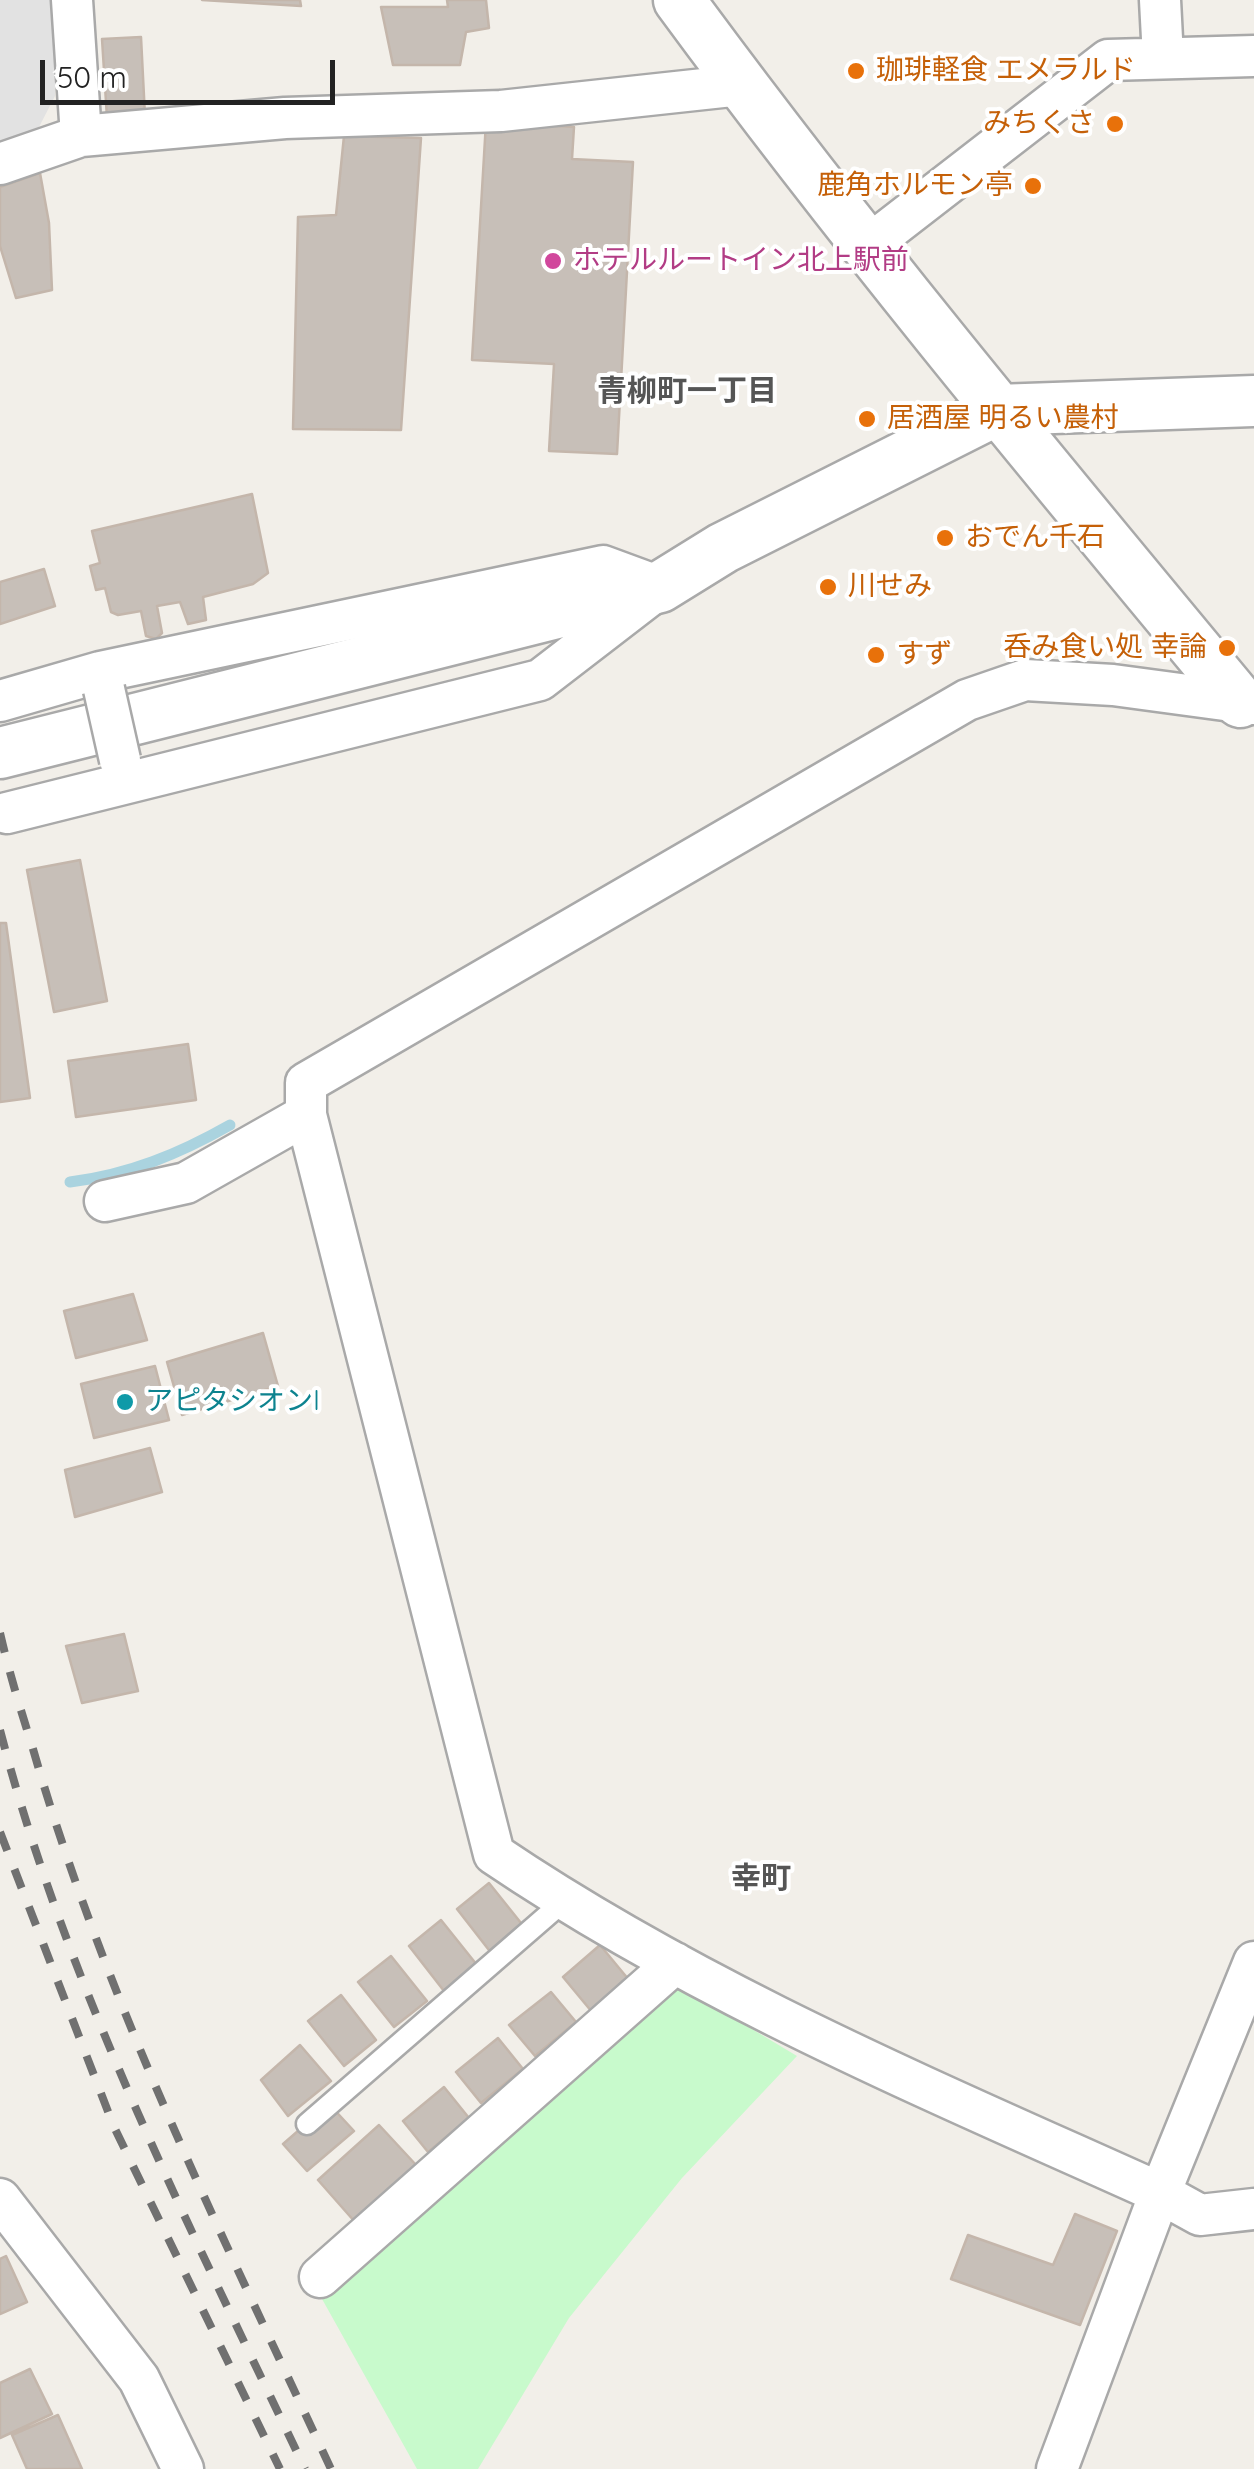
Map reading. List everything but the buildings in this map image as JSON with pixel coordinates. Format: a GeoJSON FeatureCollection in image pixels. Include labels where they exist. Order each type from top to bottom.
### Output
{"type":"FeatureCollection","features":[{"type":"Feature","properties":{"kind":"street"},"geometry":{"type":"LineString","coordinates":[[72,0],[81,136]]}},
{"type":"Feature","properties":{"kind":"street"},"geometry":{"type":"LineString","coordinates":[[679,0],[997,410],[1249,708]]}},
{"type":"Feature","properties":{"kind":"street"},"geometry":{"type":"LineString","coordinates":[[1160,0],[1163,58]]}},
{"type":"Feature","properties":{"kind":"street"},"geometry":{"type":"LineString","coordinates":[[869,245],[1108,60],[1254,56]]}},
{"type":"Feature","properties":{"kind":"street"},"geometry":{"type":"LineString","coordinates":[[0,164],[81,136],[285,118],[501,111],[741,84]]}},
{"type":"Feature","properties":{"kind":"street"},"geometry":{"type":"LineString","coordinates":[[7,813],[122,771],[540,680],[660,587],[722,548],[997,410],[1254,401]]}},
{"type":"Feature","properties":{"kind":"street"},"geometry":{"type":"LineString","coordinates":[[0,702],[603,566],[660,587]]}},
{"type":"Feature","properties":{"kind":"street"},"geometry":{"type":"LineString","coordinates":[[0,754],[660,587]]}},
{"type":"Feature","properties":{"kind":"street"},"geometry":{"type":"LineString","coordinates":[[102,680],[122,771]]}},
{"type":"Feature","properties":{"kind":"street"},"geometry":{"type":"LineString","coordinates":[[1249,708],[1113,685],[1025,680],[967,700],[306,1082],[306,1115],[494,1854],[564,1901],[832,2044],[1200,2215],[1254,2209]]}},
{"type":"Feature","properties":{"kind":"street"},"geometry":{"type":"LineString","coordinates":[[105,1202],[186,1184],[306,1115]]}},
{"type":"Feature","properties":{"kind":"street"},"geometry":{"type":"LineString","coordinates":[[1058,2469],[1160,2194],[1254,1962]]}},
{"type":"Feature","properties":{"kind":"street"},"geometry":{"type":"LineString","coordinates":[[320,2277],[675,1963]]}},
{"type":"Feature","properties":{"kind":"street"},"geometry":{"type":"LineString","coordinates":[[0,2198],[139,2378],[182,2469]]}},
{"type":"Feature","properties":{"kind":"lane"},"geometry":{"type":"LineString","coordinates":[[307,2124],[564,1901]]}},
{"type":"Feature","properties":{"kind":"green space"},"geometry":{"type":"Polygon","coordinates":[[[675,1983],[797,2056],[682,2178],[569,2318],[478,2469],[417,2469],[317,2290],[675,1983]]]}},
{"type":"Feature","properties":{"kind":"shaded area"},"geometry":{"type":"Polygon","coordinates":[[[0,0],[55,0],[55,96],[39,127],[0,143],[0,0]]]}},
{"type":"Feature","properties":{"kind":"waterway"},"geometry":{"type":"LineString","coordinates":[[70,1182],[153,1162],[230,1125]]}},
{"type":"Feature","properties":{"kind":"railway"},"geometry":{"type":"LineString","coordinates":[[0,1633],[62,1843],[130,2025],[207,2203],[331,2469]]}},
{"type":"Feature","properties":{"kind":"railway"},"geometry":{"type":"LineString","coordinates":[[0,1730],[60,1921],[96,2014],[176,2198],[305,2469]]}},
{"type":"Feature","properties":{"kind":"railway"},"geometry":{"type":"LineString","coordinates":[[0,1832],[114,2127],[280,2469]]}},
{"type":"Feature","properties":{"kind":"place","name":"珈琲軽食 エメラルド"},"geometry":{"type":"Point","coordinates":[856,71]}},
{"type":"Feature","properties":{"kind":"place","name":"みちくさ"},"geometry":{"type":"Point","coordinates":[1115,124]}},
{"type":"Feature","properties":{"kind":"place","name":"鹿角ホルモン亭"},"geometry":{"type":"Point","coordinates":[1033,186]}},
{"type":"Feature","properties":{"kind":"place","name":"ホテルルートイン北上駅前"},"geometry":{"type":"Point","coordinates":[553,261]}},
{"type":"Feature","properties":{"kind":"place","name":"居酒屋 明るい農村"},"geometry":{"type":"Point","coordinates":[867,419]}},
{"type":"Feature","properties":{"kind":"place","name":"おでん千石"},"geometry":{"type":"Point","coordinates":[945,538]}},
{"type":"Feature","properties":{"kind":"place","name":"川せみ"},"geometry":{"type":"Point","coordinates":[828,587]}},
{"type":"Feature","properties":{"kind":"place","name":"呑み食い処 幸論"},"geometry":{"type":"Point","coordinates":[1227,648]}},
{"type":"Feature","properties":{"kind":"place","name":"すず"},"geometry":{"type":"Point","coordinates":[876,655]}},
{"type":"Feature","properties":{"kind":"place","name":"アピタシオンI"},"geometry":{"type":"Point","coordinates":[125,1402]}},
{"type":"Feature","properties":{"kind":"district","name":"青柳町一丁目"},"geometry":{"type":"Point","coordinates":[687,392]}},
{"type":"Feature","properties":{"kind":"district","name":"幸町"},"geometry":{"type":"Point","coordinates":[761,1879]}}]}
